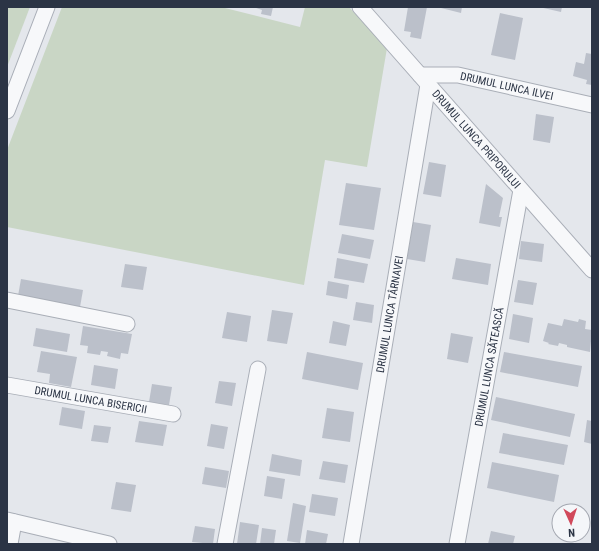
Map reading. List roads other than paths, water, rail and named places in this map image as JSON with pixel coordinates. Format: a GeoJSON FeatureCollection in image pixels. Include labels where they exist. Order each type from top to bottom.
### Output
{"type":"FeatureCollection","features":[{"type":"Feature","properties":{"kind":"street"},"geometry":{"type":"LineString","coordinates":[[7,111],[47,7]]}},
{"type":"Feature","properties":{"kind":"street","name":"DRUMUL LUNCA PRIPORULUI"},"geometry":{"type":"LineString","coordinates":[[360,7],[592,270]]}},
{"type":"Feature","properties":{"kind":"street","name":"DRUMUL LUNCA ILVEI"},"geometry":{"type":"LineString","coordinates":[[424,80],[458,75],[592,105]]}},
{"type":"Feature","properties":{"kind":"street","name":"DRUMUL LUNCA TÂRNAVEI"},"geometry":{"type":"LineString","coordinates":[[351,544],[424,80]]}},
{"type":"Feature","properties":{"kind":"street","name":"DRUMUL LUNCA SĂTEASCĂ"},"geometry":{"type":"LineString","coordinates":[[457,544],[521,190]]}},
{"type":"Feature","properties":{"kind":"street"},"geometry":{"type":"LineString","coordinates":[[573,249],[592,251]]}},
{"type":"Feature","properties":{"kind":"street"},"geometry":{"type":"LineString","coordinates":[[7,300],[127,324]]}},
{"type":"Feature","properties":{"kind":"street"},"geometry":{"type":"LineString","coordinates":[[226,544],[258,369]]}},
{"type":"Feature","properties":{"kind":"street","name":"DRUMUL LUNCA BISERICII"},"geometry":{"type":"LineString","coordinates":[[7,385],[173,414]]}},
{"type":"Feature","properties":{"kind":"street"},"geometry":{"type":"LineString","coordinates":[[10,544],[11,521],[109,544]]}}]}
